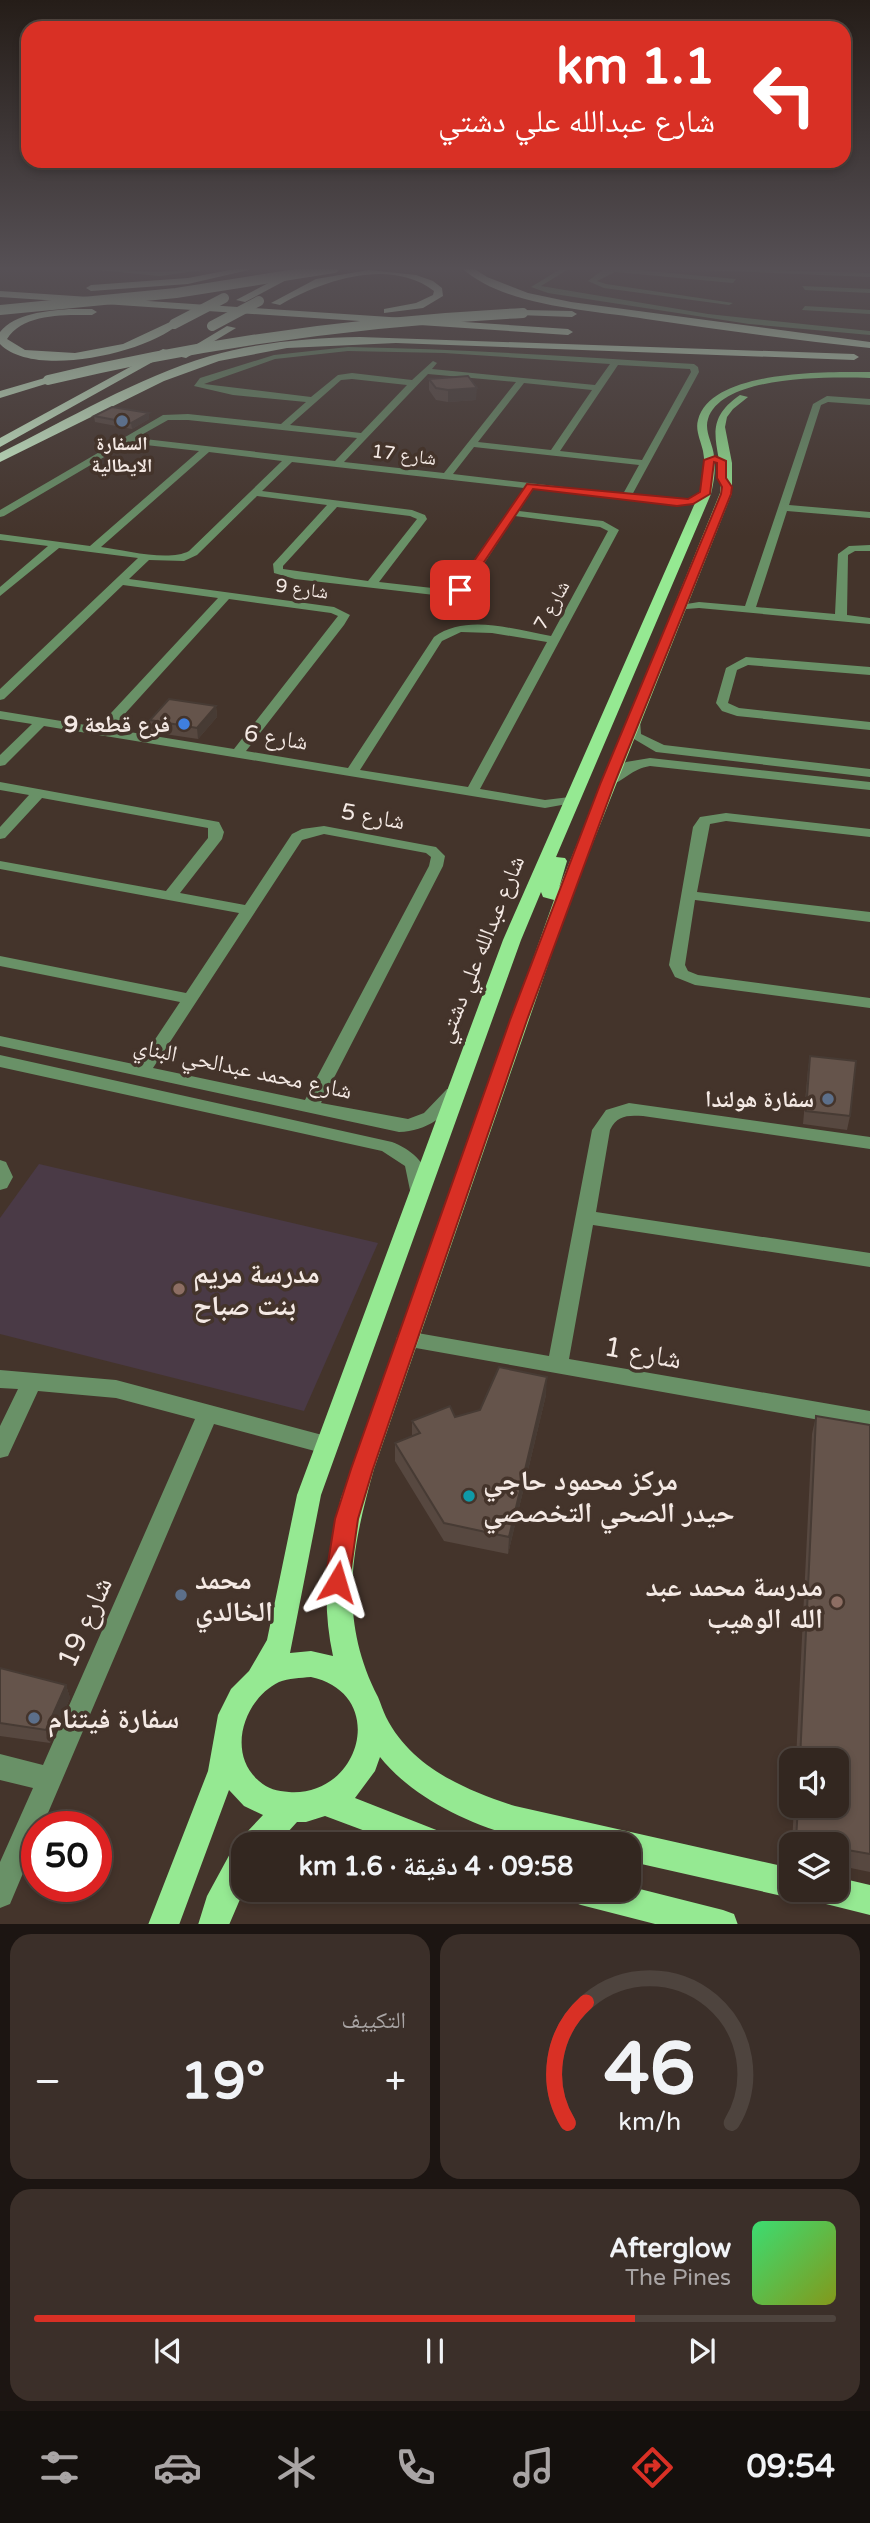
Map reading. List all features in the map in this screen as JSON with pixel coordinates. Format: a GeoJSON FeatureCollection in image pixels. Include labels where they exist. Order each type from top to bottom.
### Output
{"type":"FeatureCollection","features":[{"type":"Feature","properties":{"kind":"highway"},"geometry":{"type":"LineString","coordinates":[[71,390],[119,358]]}},
{"type":"Feature","properties":{"kind":"highway"},"geometry":{"type":"LineString","coordinates":[[0,430],[132,358]]}},
{"type":"Feature","properties":{"kind":"highway"},"geometry":{"type":"LineString","coordinates":[[0,395],[48,380],[151,358]]}},
{"type":"Feature","properties":{"kind":"highway"},"geometry":{"type":"LineString","coordinates":[[0,443],[154,358]]}},
{"type":"Feature","properties":{"kind":"highway"},"geometry":{"type":"LineString","coordinates":[[0,458],[178,358]]}},
{"type":"Feature","properties":{"kind":"highway"},"geometry":{"type":"LineString","coordinates":[[0,458],[187,367],[222,358]]}},
{"type":"Feature","properties":{"kind":"main road","name":"شارع عبدالله علي دشتي"},"geometry":{"type":"LineString","coordinates":[[260,1678],[280,1644],[309,1495],[416,1198],[524,913],[705,494],[709,460],[702,421],[707,410],[724,396],[752,385],[786,378],[870,377]]}},
{"type":"Feature","properties":{"kind":"main road","name":"شارع عبدالله علي دشتي"},"geometry":{"type":"LineString","coordinates":[[357,1687],[340,1637],[337,1582],[347,1519],[406,1339],[523,1006],[608,782],[727,487],[729,462],[719,421],[723,412],[733,403],[757,391],[790,383],[870,377]]}},
{"type":"Feature","properties":{"kind":"main road"},"geometry":{"type":"LineString","coordinates":[[709,460],[721,460],[722,478],[727,487]]}},
{"type":"Feature","properties":{"kind":"main road"},"geometry":{"type":"LineString","coordinates":[[563,898],[555,897],[548,890],[566,840],[565,817]]}},
{"type":"Feature","properties":{"kind":"main road"},"geometry":{"type":"LineString","coordinates":[[523,1006],[519,991],[521,977],[548,912],[544,908],[534,906],[524,913]]}},
{"type":"Feature","properties":{"kind":"main road"},"geometry":{"type":"LineString","coordinates":[[163,1924],[222,1771],[230,1718],[240,1698],[260,1678],[284,1667],[311,1664],[336,1671],[357,1687],[365,1699],[372,1721],[387,1744],[415,1773],[453,1796],[495,1815],[569,1832]]}},
{"type":"Feature","properties":{"kind":"main road"},"geometry":{"type":"LineString","coordinates":[[226,1740],[230,1765],[243,1787],[264,1802],[289,1809],[308,1808],[326,1802],[348,1788],[363,1768],[372,1745],[372,1721]]}},
{"type":"Feature","properties":{"kind":"main road"},"geometry":{"type":"LineString","coordinates":[[326,1802],[406,1832]]}},
{"type":"Feature","properties":{"kind":"main road"},"geometry":{"type":"LineString","coordinates":[[268,1832],[289,1809]]}},
{"type":"Feature","properties":{"kind":"main road"},"geometry":{"type":"LineString","coordinates":[[641,1849],[779,1879]]}},
{"type":"Feature","properties":{"kind":"main road"},"geometry":{"type":"LineString","coordinates":[[213,1924],[218,1907],[231,1883]]}},
{"type":"Feature","properties":{"kind":"main road"},"geometry":{"type":"LineString","coordinates":[[849,1895],[870,1900]]}},
{"type":"Feature","properties":{"kind":"main road"},"geometry":{"type":"LineString","coordinates":[[631,1902],[723,1924]]}},
{"type":"Feature","properties":{"kind":"street"},"geometry":{"type":"LineString","coordinates":[[273,358],[249,363],[198,385],[216,390],[312,400]]}},
{"type":"Feature","properties":{"kind":"street"},"geometry":{"type":"LineString","coordinates":[[337,464],[438,358]]}},
{"type":"Feature","properties":{"kind":"street"},"geometry":{"type":"LineString","coordinates":[[561,358],[682,365],[696,369],[626,497]]}},
{"type":"Feature","properties":{"kind":"street"},"geometry":{"type":"LineString","coordinates":[[554,453],[616,361]]}},
{"type":"Feature","properties":{"kind":"street"},"geometry":{"type":"LineString","coordinates":[[426,370],[597,388]]}},
{"type":"Feature","properties":{"kind":"street"},"geometry":{"type":"LineString","coordinates":[[283,427],[336,378],[343,376],[414,383]]}},
{"type":"Feature","properties":{"kind":"street"},"geometry":{"type":"LineString","coordinates":[[447,476],[522,380]]}},
{"type":"Feature","properties":{"kind":"street"},"geometry":{"type":"LineString","coordinates":[[749,610],[818,403],[830,399],[870,402]]}},
{"type":"Feature","properties":{"kind":"street"},"geometry":{"type":"LineString","coordinates":[[0,514],[160,419],[172,416],[363,436]]}},
{"type":"Feature","properties":{"kind":"street","name":"شارع 17"},"geometry":{"type":"LineString","coordinates":[[127,440],[677,503],[694,501],[705,494]]}},
{"type":"Feature","properties":{"kind":"street"},"geometry":{"type":"LineString","coordinates":[[472,444],[644,463]]}},
{"type":"Feature","properties":{"kind":"street"},"geometry":{"type":"LineString","coordinates":[[92,549],[207,449]]}},
{"type":"Feature","properties":{"kind":"street"},"geometry":{"type":"LineString","coordinates":[[0,537],[177,559],[191,555],[290,458]]}},
{"type":"Feature","properties":{"kind":"street"},"geometry":{"type":"LineString","coordinates":[[335,503],[276,569],[291,575],[444,593],[457,592],[463,588],[530,486]]}},
{"type":"Feature","properties":{"kind":"street"},"geometry":{"type":"LineString","coordinates":[[254,494],[412,513],[422,518],[371,585]]}},
{"type":"Feature","properties":{"kind":"street"},"geometry":{"type":"LineString","coordinates":[[677,503],[691,508],[695,517]]}},
{"type":"Feature","properties":{"kind":"street"},"geometry":{"type":"LineString","coordinates":[[784,508],[870,515]]}},
{"type":"Feature","properties":{"kind":"street","name":"شارع 7"},"geometry":{"type":"LineString","coordinates":[[472,792],[614,529],[598,523],[513,513]]}},
{"type":"Feature","properties":{"kind":"street"},"geometry":{"type":"LineString","coordinates":[[1,591],[57,545]]}},
{"type":"Feature","properties":{"kind":"street"},"geometry":{"type":"LineString","coordinates":[[841,618],[844,552],[853,548],[870,548]]}},
{"type":"Feature","properties":{"kind":"street"},"geometry":{"type":"LineString","coordinates":[[0,696],[148,556]]}},
{"type":"Feature","properties":{"kind":"street","name":"شارع 9"},"geometry":{"type":"LineString","coordinates":[[121,581],[334,610],[344,617],[237,754]]}},
{"type":"Feature","properties":{"kind":"street"},"geometry":{"type":"LineString","coordinates":[[101,732],[226,595]]}},
{"type":"Feature","properties":{"kind":"street"},"geometry":{"type":"LineString","coordinates":[[680,603],[870,621]]}},
{"type":"Feature","properties":{"kind":"street"},"geometry":{"type":"LineString","coordinates":[[352,772],[445,632],[470,627],[553,640]]}},
{"type":"Feature","properties":{"kind":"street"},"geometry":{"type":"LineString","coordinates":[[870,671],[746,661],[732,668],[722,703],[726,708],[737,712],[870,726]]}},
{"type":"Feature","properties":{"kind":"street","name":"شارع 6"},"geometry":{"type":"LineString","coordinates":[[0,716],[545,804],[573,799]]}},
{"type":"Feature","properties":{"kind":"street"},"geometry":{"type":"LineString","coordinates":[[634,720],[635,736],[660,756],[870,786]]}},
{"type":"Feature","properties":{"kind":"street"},"geometry":{"type":"LineString","coordinates":[[0,762],[41,722]]}},
{"type":"Feature","properties":{"kind":"street"},"geometry":{"type":"LineString","coordinates":[[608,782],[631,765],[660,756],[870,773]]}},
{"type":"Feature","properties":{"kind":"street"},"geometry":{"type":"LineString","coordinates":[[0,786],[202,821],[215,827],[217,834],[212,843],[170,896]]}},
{"type":"Feature","properties":{"kind":"street"},"geometry":{"type":"LineString","coordinates":[[0,835],[40,793]]}},
{"type":"Feature","properties":{"kind":"street","name":"شارع 6"},"geometry":{"type":"LineString","coordinates":[[545,804],[565,817]]}},
{"type":"Feature","properties":{"kind":"street"},"geometry":{"type":"LineString","coordinates":[[870,833],[712,817],[704,821],[700,827],[677,965],[684,976],[700,981],[870,1003]]}},
{"type":"Feature","properties":{"kind":"street","name":"شارع 5"},"geometry":{"type":"LineString","coordinates":[[142,1072],[291,843],[307,832],[332,831],[423,847],[435,852],[438,856],[436,866],[310,1107]]}},
{"type":"Feature","properties":{"kind":"street"},"geometry":{"type":"LineString","coordinates":[[0,865],[247,910]]}},
{"type":"Feature","properties":{"kind":"street"},"geometry":{"type":"LineString","coordinates":[[688,895],[870,917]]}},
{"type":"Feature","properties":{"kind":"street"},"geometry":{"type":"LineString","coordinates":[[0,961],[190,999]]}},
{"type":"Feature","properties":{"kind":"street","name":"شارع محمد عبدالحي البناي"},"geometry":{"type":"LineString","coordinates":[[0,1041],[406,1126],[421,1123],[440,1109],[460,1082]]}},
{"type":"Feature","properties":{"kind":"street","name":"شارع محمد عبدالحي البناي"},"geometry":{"type":"LineString","coordinates":[[0,1061],[394,1149],[410,1158],[417,1168],[416,1198]]}},
{"type":"Feature","properties":{"kind":"street"},"geometry":{"type":"LineString","coordinates":[[194,1103],[236,1107],[368,1135],[376,1135],[382,1130],[382,1125],[377,1122]]}},
{"type":"Feature","properties":{"kind":"street"},"geometry":{"type":"LineString","coordinates":[[558,1365],[601,1130],[607,1116],[617,1111],[648,1110],[870,1143]]}},
{"type":"Feature","properties":{"kind":"street"},"geometry":{"type":"LineString","coordinates":[[0,1167],[4,1177],[0,1183]]}},
{"type":"Feature","properties":{"kind":"street"},"geometry":{"type":"LineString","coordinates":[[585,1217],[870,1260]]}},
{"type":"Feature","properties":{"kind":"street","name":"شارع 1"},"geometry":{"type":"LineString","coordinates":[[406,1339],[870,1420]]}},
{"type":"Feature","properties":{"kind":"street"},"geometry":{"type":"LineString","coordinates":[[0,1379],[116,1389],[327,1445]]}},
{"type":"Feature","properties":{"kind":"street"},"geometry":{"type":"LineString","coordinates":[[0,1449],[33,1380]]}},
{"type":"Feature","properties":{"kind":"street","name":"شارع 19"},"geometry":{"type":"LineString","coordinates":[[0,1894],[47,1779],[208,1414]]}},
{"type":"Feature","properties":{"kind":"street"},"geometry":{"type":"LineString","coordinates":[[0,1767],[47,1779]]}},
{"type":"Feature","properties":{"kind":"shaded area","name":"مدرسة مريم بنت صباح"},"geometry":{"type":"Polygon","coordinates":[[[39,1164],[378,1243],[304,1411],[0,1334],[0,1218],[39,1164]]]}},
{"type":"Feature","properties":{"kind":"building"},"geometry":{"type":"Polygon","coordinates":[[[468,376],[477,388],[436,388],[429,379],[468,376]]]}},
{"type":"Feature","properties":{"kind":"building"},"geometry":{"type":"Polygon","coordinates":[[[112,407],[149,413],[131,423],[94,416],[112,407]]]}},
{"type":"Feature","properties":{"kind":"building"},"geometry":{"type":"Polygon","coordinates":[[[169,699],[216,706],[197,728],[150,720],[169,699]]]}},
{"type":"Feature","properties":{"kind":"building","name":"سفارة هولندا"},"geometry":{"type":"Polygon","coordinates":[[[810,1056],[856,1061],[850,1116],[806,1111],[810,1056]]]}},
{"type":"Feature","properties":{"kind":"building","name":"مركز محمود حاجي حيدر الصحي التخصصي"},"geometry":{"type":"Polygon","coordinates":[[[499,1367],[547,1377],[509,1537],[444,1523],[395,1443],[420,1433],[412,1421],[450,1406],[455,1417],[480,1410],[499,1367]]]}},
{"type":"Feature","properties":{"kind":"building","name":"مدرسة محمد عبد الله الوهيب"},"geometry":{"type":"Polygon","coordinates":[[[816,1416],[870,1425],[870,1854],[849,1850],[849,1832],[796,1832],[797,1818],[849,1818],[849,1748],[801,1748],[816,1416]]]}},
{"type":"Feature","properties":{"kind":"building","name":"سفارة فيتنام"},"geometry":{"type":"Polygon","coordinates":[[[0,1668],[66,1685],[46,1730],[0,1723],[0,1668]]]}},
{"type":"Feature","properties":{"kind":"place","name":"السفارة الايطالية"},"geometry":{"type":"Point","coordinates":[122,421]}},
{"type":"Feature","properties":{"kind":"place","name":"فرع قطعة 9"},"geometry":{"type":"Point","coordinates":[184,724]}},
{"type":"Feature","properties":{"kind":"place","name":"سفارة هولندا"},"geometry":{"type":"Point","coordinates":[828,1099]}},
{"type":"Feature","properties":{"kind":"place","name":"مدرسة مريم بنت صباح"},"geometry":{"type":"Point","coordinates":[179,1289]}},
{"type":"Feature","properties":{"kind":"place","name":"مركز محمود حاجي حيدر الصحي التخصصي"},"geometry":{"type":"Point","coordinates":[469,1496]}},
{"type":"Feature","properties":{"kind":"place","name":"محمد الخالدي"},"geometry":{"type":"Point","coordinates":[181,1595]}},
{"type":"Feature","properties":{"kind":"place","name":"مدرسة محمد عبد الله الوهيب"},"geometry":{"type":"Point","coordinates":[837,1602]}},
{"type":"Feature","properties":{"kind":"place","name":"سفارة فيتنام"},"geometry":{"type":"Point","coordinates":[34,1718]}},
{"type":"Feature","properties":{"kind":"route"},"geometry":{"type":"LineString","coordinates":[[337,1582],[347,1519],[362,1469],[518,1020],[608,782],[726,494],[721,461],[715,458],[709,460],[705,494],[690,502],[677,503],[530,486],[460,590]]}}]}
